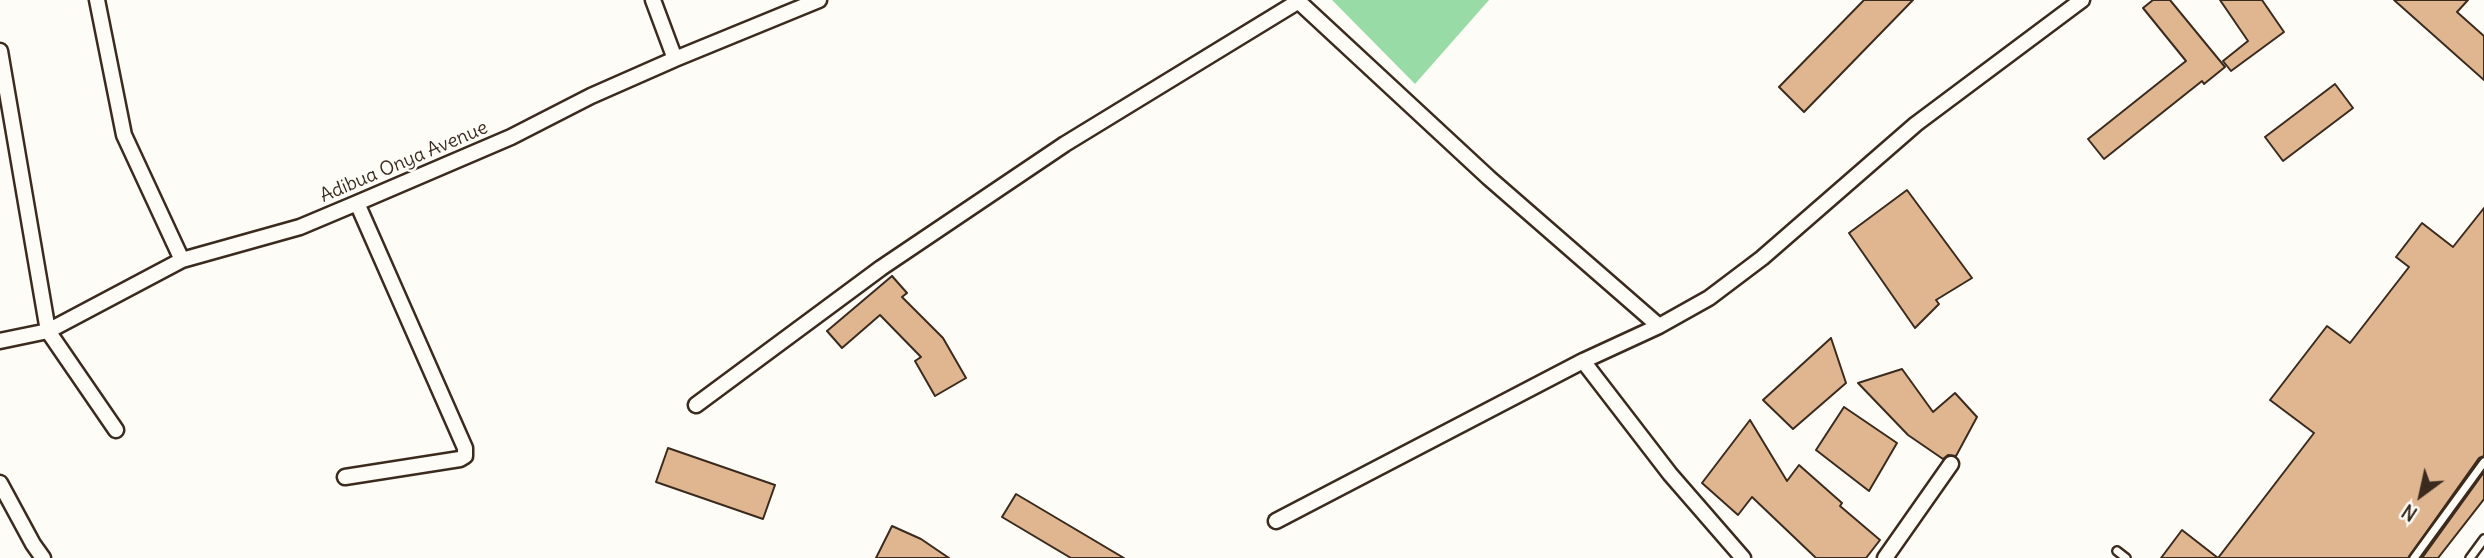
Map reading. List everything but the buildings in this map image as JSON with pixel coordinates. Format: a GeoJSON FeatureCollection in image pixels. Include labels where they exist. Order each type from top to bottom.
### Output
{"type":"FeatureCollection","features":[{"type":"Feature","properties":{"kind":"street"},"geometry":{"type":"LineString","coordinates":[[97,0],[124,135],[182,260]]}},
{"type":"Feature","properties":{"kind":"street"},"geometry":{"type":"LineString","coordinates":[[653,0],[675,59]]}},
{"type":"Feature","properties":{"kind":"street","name":"Adibua Onya Avenue"},"geometry":{"type":"LineString","coordinates":[[0,341],[48,331],[182,260],[300,227],[512,137],[591,96],[675,59],[819,0]]}},
{"type":"Feature","properties":{"kind":"street"},"geometry":{"type":"LineString","coordinates":[[1276,521],[1583,360],[1659,326],[1709,298],[1762,258],[1916,124],[2082,0]]}},
{"type":"Feature","properties":{"kind":"street"},"geometry":{"type":"LineString","coordinates":[[696,405],[881,268],[1065,144],[1298,1],[1489,178],[1659,326]]}},
{"type":"Feature","properties":{"kind":"street"},"geometry":{"type":"LineString","coordinates":[[0,51],[48,331],[116,430]]}},
{"type":"Feature","properties":{"kind":"street"},"geometry":{"type":"LineString","coordinates":[[345,477],[465,456],[465,448],[356,203]]}},
{"type":"Feature","properties":{"kind":"street"},"geometry":{"type":"LineString","coordinates":[[1583,360],[1670,474],[1738,556]]}},
{"type":"Feature","properties":{"kind":"street"},"geometry":{"type":"LineString","coordinates":[[1885,558],[1951,464]]}},
{"type":"Feature","properties":{"kind":"street"},"geometry":{"type":"LineString","coordinates":[[0,483],[43,558]]}},
{"type":"Feature","properties":{"kind":"lane"},"geometry":{"type":"LineString","coordinates":[[2414,558],[2484,462]]}},
{"type":"Feature","properties":{"kind":"lane"},"geometry":{"type":"LineString","coordinates":[[2470,558],[2484,539]]}},
{"type":"Feature","properties":{"kind":"lane"},"geometry":{"type":"LineString","coordinates":[[2117,551],[2126,558]]}},
{"type":"Feature","properties":{"kind":"green space"},"geometry":{"type":"Polygon","coordinates":[[[1332,0],[1489,0],[1415,84],[1332,0]]]}}]}
